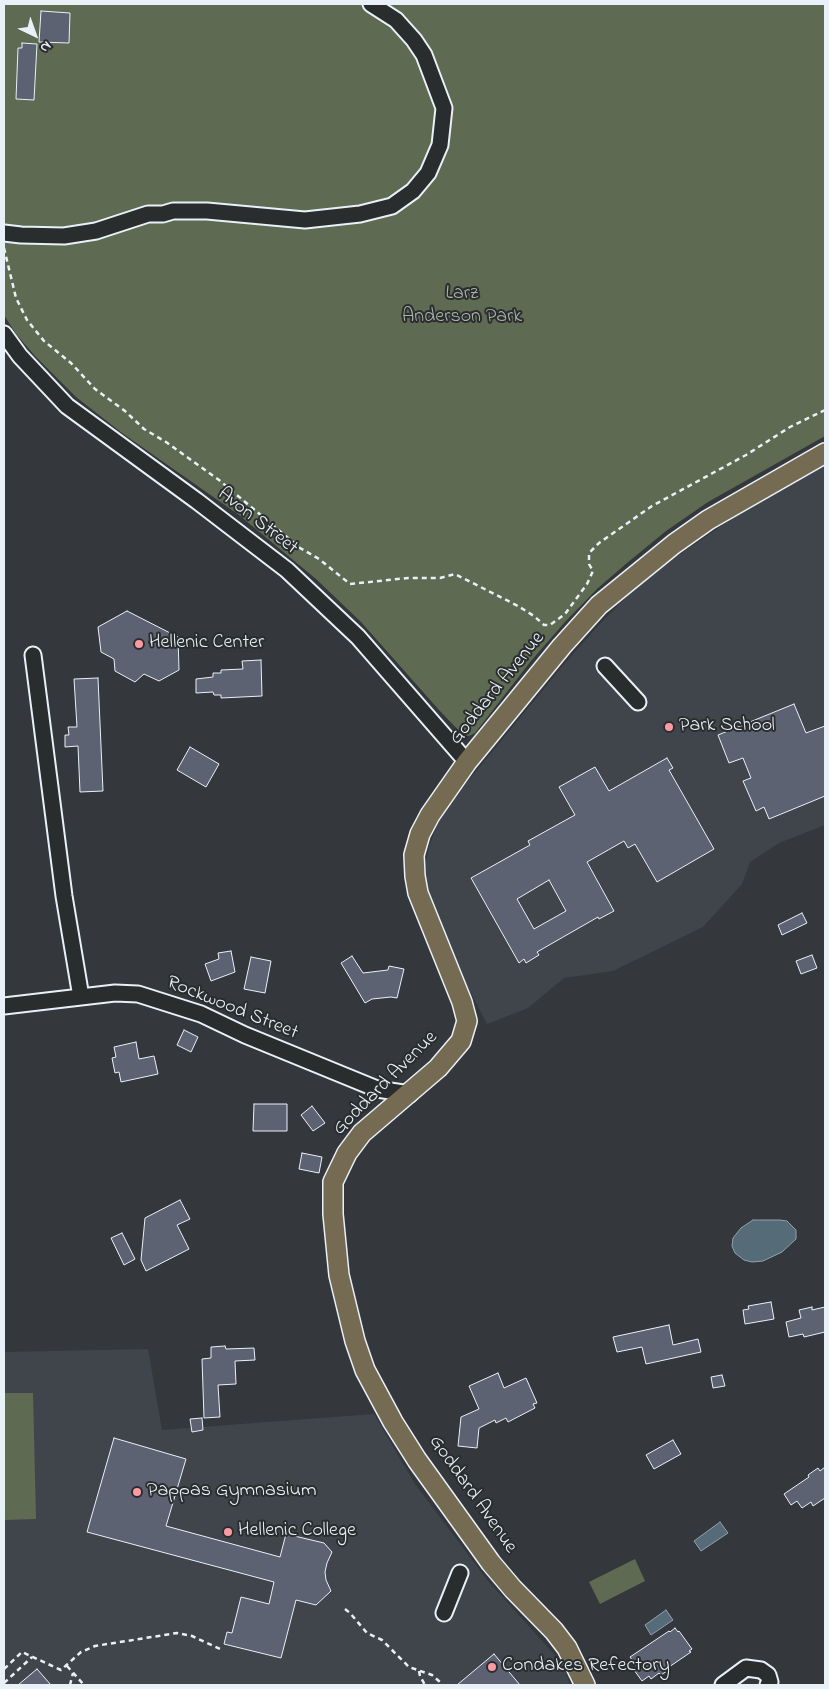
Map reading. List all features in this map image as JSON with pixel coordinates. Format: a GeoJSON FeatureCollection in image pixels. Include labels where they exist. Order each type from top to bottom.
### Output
{"type":"FeatureCollection","features":[{"type":"Feature","properties":{"kind":"main road","name":"Goddard Avenue"},"geometry":{"type":"LineString","coordinates":[[585,1685],[566,1648],[554,1631],[513,1590],[491,1563],[418,1460],[393,1422],[369,1377],[355,1341],[339,1275],[333,1214],[333,1182],[347,1153],[362,1133],[410,1094],[438,1068],[461,1041],[466,1021],[462,1002],[418,893],[415,876],[414,854],[420,834],[430,815],[468,762],[562,646],[599,605],[674,544],[708,520],[825,452]]}},
{"type":"Feature","properties":{"kind":"street"},"geometry":{"type":"LineString","coordinates":[[4,234],[64,236],[96,231],[148,214],[164,214],[173,211],[207,211],[305,220],[360,214],[392,206],[413,191],[428,174],[440,145],[444,108],[424,56],[414,40],[396,20],[371,4]]}},
{"type":"Feature","properties":{"kind":"street","name":"Avon Street"},"geometry":{"type":"LineString","coordinates":[[4,334],[20,356],[67,406],[197,501],[287,570],[358,638],[468,762]]}},
{"type":"Feature","properties":{"kind":"street"},"geometry":{"type":"LineString","coordinates":[[33,655],[64,896],[82,997]]}},
{"type":"Feature","properties":{"kind":"street"},"geometry":{"type":"LineString","coordinates":[[606,666],[638,702]]}},
{"type":"Feature","properties":{"kind":"street","name":"Rockwood Street"},"geometry":{"type":"LineString","coordinates":[[4,1006],[115,993],[138,994],[201,1014],[254,1039],[377,1089],[410,1094]]}},
{"type":"Feature","properties":{"kind":"street"},"geometry":{"type":"LineString","coordinates":[[444,1613],[460,1573]]}},
{"type":"Feature","properties":{"kind":"street"},"geometry":{"type":"LineString","coordinates":[[722,1685],[746,1668],[761,1670],[768,1675],[770,1682],[768,1685]]}},
{"type":"Feature","properties":{"kind":"path"},"geometry":{"type":"LineString","coordinates":[[4,234],[4,251],[16,298],[27,320],[44,341],[71,363],[94,389],[144,428],[219,480],[300,548],[320,559],[350,584],[408,578],[440,578],[455,574],[526,611],[544,626],[550,625],[565,614],[587,584],[594,571],[589,564],[589,553],[598,544],[652,506],[746,455],[790,427],[825,410]]}},
{"type":"Feature","properties":{"kind":"path"},"geometry":{"type":"LineString","coordinates":[[345,1609],[367,1633],[382,1640],[409,1667],[432,1675],[440,1682]]}},
{"type":"Feature","properties":{"kind":"path"},"geometry":{"type":"LineString","coordinates":[[4,1669],[22,1652],[61,1670],[81,1652],[95,1646],[177,1633],[192,1636],[220,1649]]}},
{"type":"Feature","properties":{"kind":"path"},"geometry":{"type":"LineString","coordinates":[[4,1683],[32,1657]]}},
{"type":"Feature","properties":{"kind":"path"},"geometry":{"type":"LineString","coordinates":[[67,1665],[84,1685]]}},
{"type":"Feature","properties":{"kind":"path"},"geometry":{"type":"LineString","coordinates":[[419,1671],[424,1685]]}},
{"type":"Feature","properties":{"kind":"path"},"geometry":{"type":"LineString","coordinates":[[70,1685],[73,1673]]}},
{"type":"Feature","properties":{"kind":"shaded area","name":"Park School"},"geometry":{"type":"Polygon","coordinates":[[[825,466],[825,825],[779,843],[750,862],[742,884],[703,927],[613,971],[564,978],[528,1008],[487,1024],[448,948],[427,887],[425,866],[429,847],[438,823],[459,792],[565,663],[628,595],[664,565],[739,514],[825,466]]]}},
{"type":"Feature","properties":{"kind":"shaded area","name":"Hellenic College"},"geometry":{"type":"Polygon","coordinates":[[[148,1349],[162,1430],[374,1414],[415,1484],[488,1581],[563,1664],[570,1685],[4,1685],[4,1352],[148,1349]]]}},
{"type":"Feature","properties":{"kind":"green space","name":"Larz Anderson Park"},"geometry":{"type":"Polygon","coordinates":[[[4,4],[825,4],[825,436],[708,502],[666,531],[627,563],[598,588],[565,622],[531,661],[475,733],[469,736],[463,735],[361,622],[316,579],[239,515],[122,433],[76,397],[35,356],[16,334],[4,315],[4,4]]]}},
{"type":"Feature","properties":{"kind":"green space"},"geometry":{"type":"Polygon","coordinates":[[[4,1393],[33,1393],[36,1519],[4,1520],[4,1393]]]}},
{"type":"Feature","properties":{"kind":"green space"},"geometry":{"type":"Polygon","coordinates":[[[635,1559],[645,1581],[600,1604],[589,1582],[635,1559]]]}},
{"type":"Feature","properties":{"kind":"water"},"geometry":{"type":"Polygon","coordinates":[[[753,1220],[787,1221],[796,1230],[796,1239],[782,1252],[763,1261],[752,1262],[744,1260],[735,1253],[732,1246],[733,1238],[741,1228],[753,1220]]]}},
{"type":"Feature","properties":{"kind":"water"},"geometry":{"type":"Polygon","coordinates":[[[720,1522],[728,1533],[701,1551],[694,1541],[720,1522]]]}},
{"type":"Feature","properties":{"kind":"water"},"geometry":{"type":"Polygon","coordinates":[[[666,1610],[673,1620],[651,1635],[645,1625],[666,1610]]]}},
{"type":"Feature","properties":{"kind":"building"},"geometry":{"type":"Polygon","coordinates":[[[41,11],[70,13],[69,43],[39,42],[41,11]]]}},
{"type":"Feature","properties":{"kind":"building"},"geometry":{"type":"Polygon","coordinates":[[[22,43],[37,44],[34,100],[16,99],[18,48],[22,48],[22,43]]]}},
{"type":"Feature","properties":{"kind":"building","name":"Hellenic Center"},"geometry":{"type":"Polygon","coordinates":[[[127,611],[178,637],[179,670],[159,681],[144,674],[135,682],[115,671],[114,659],[101,652],[98,627],[127,611]]]}},
{"type":"Feature","properties":{"kind":"building"},"geometry":{"type":"Polygon","coordinates":[[[261,660],[262,696],[221,698],[221,695],[214,695],[213,692],[196,693],[196,679],[213,677],[213,673],[221,673],[221,670],[243,669],[242,661],[261,660]]]}},
{"type":"Feature","properties":{"kind":"building"},"geometry":{"type":"Polygon","coordinates":[[[98,678],[103,791],[80,792],[78,746],[65,747],[65,735],[69,735],[68,727],[77,727],[74,679],[98,678]]]}},
{"type":"Feature","properties":{"kind":"building"},"geometry":{"type":"Polygon","coordinates":[[[794,704],[806,733],[825,726],[825,796],[769,819],[764,807],[756,811],[743,781],[751,778],[743,758],[729,763],[718,735],[794,704]]]}},
{"type":"Feature","properties":{"kind":"building"},"geometry":{"type":"Polygon","coordinates":[[[190,747],[219,764],[206,787],[177,770],[190,747]]]}},
{"type":"Feature","properties":{"kind":"building"},"geometry":{"type":"Polygon","coordinates":[[[667,758],[673,768],[669,770],[714,849],[657,882],[635,844],[628,848],[624,841],[587,862],[614,911],[599,919],[598,917],[537,952],[539,955],[526,963],[524,959],[519,963],[471,878],[530,845],[528,841],[575,815],[559,787],[595,767],[609,791],[667,758]],[[549,880],[517,899],[534,929],[566,911],[549,880]]]}},
{"type":"Feature","properties":{"kind":"building"},"geometry":{"type":"Polygon","coordinates":[[[802,913],[807,923],[782,935],[778,925],[802,913]]]}},
{"type":"Feature","properties":{"kind":"building"},"geometry":{"type":"Polygon","coordinates":[[[231,951],[235,972],[211,981],[205,964],[219,959],[218,953],[231,951]]]}},
{"type":"Feature","properties":{"kind":"building"},"geometry":{"type":"Polygon","coordinates":[[[812,955],[817,968],[801,974],[796,961],[812,955]]]}},
{"type":"Feature","properties":{"kind":"building"},"geometry":{"type":"Polygon","coordinates":[[[352,956],[363,973],[388,970],[389,966],[404,969],[397,998],[372,999],[365,1003],[341,963],[352,956]]]}},
{"type":"Feature","properties":{"kind":"building"},"geometry":{"type":"Polygon","coordinates":[[[251,957],[271,961],[265,993],[244,989],[251,957]]]}},
{"type":"Feature","properties":{"kind":"building"},"geometry":{"type":"Polygon","coordinates":[[[184,1030],[198,1037],[191,1052],[177,1045],[184,1030]]]}},
{"type":"Feature","properties":{"kind":"building"},"geometry":{"type":"Polygon","coordinates":[[[136,1042],[139,1059],[154,1056],[158,1074],[121,1082],[119,1072],[115,1073],[112,1058],[116,1057],[114,1047],[136,1042]]]}},
{"type":"Feature","properties":{"kind":"building"},"geometry":{"type":"Polygon","coordinates":[[[254,1104],[287,1104],[287,1131],[253,1131],[254,1104]]]}},
{"type":"Feature","properties":{"kind":"building"},"geometry":{"type":"Polygon","coordinates":[[[312,1106],[325,1123],[313,1131],[301,1115],[312,1106]]]}},
{"type":"Feature","properties":{"kind":"building"},"geometry":{"type":"Polygon","coordinates":[[[302,1153],[322,1157],[319,1173],[299,1169],[302,1153]]]}},
{"type":"Feature","properties":{"kind":"building"},"geometry":{"type":"Polygon","coordinates":[[[180,1200],[190,1219],[177,1225],[189,1249],[146,1271],[141,1260],[145,1218],[180,1200]]]}},
{"type":"Feature","properties":{"kind":"building"},"geometry":{"type":"Polygon","coordinates":[[[122,1233],[135,1259],[124,1265],[111,1238],[122,1233]]]}},
{"type":"Feature","properties":{"kind":"building"},"geometry":{"type":"Polygon","coordinates":[[[771,1302],[774,1319],[745,1324],[743,1310],[749,1309],[748,1306],[771,1302]]]}},
{"type":"Feature","properties":{"kind":"building"},"geometry":{"type":"Polygon","coordinates":[[[812,1307],[812,1310],[825,1307],[825,1332],[804,1337],[803,1334],[789,1337],[786,1322],[801,1318],[799,1310],[812,1307]]]}},
{"type":"Feature","properties":{"kind":"building"},"geometry":{"type":"Polygon","coordinates":[[[669,1325],[673,1345],[698,1339],[701,1352],[646,1364],[642,1347],[617,1352],[613,1337],[669,1325]]]}},
{"type":"Feature","properties":{"kind":"building"},"geometry":{"type":"Polygon","coordinates":[[[225,1346],[226,1349],[254,1348],[255,1360],[235,1361],[236,1384],[218,1385],[220,1417],[204,1418],[202,1359],[211,1358],[211,1347],[225,1346]]]}},
{"type":"Feature","properties":{"kind":"building"},"geometry":{"type":"Polygon","coordinates":[[[498,1373],[504,1388],[526,1378],[537,1403],[533,1404],[535,1408],[508,1422],[506,1418],[496,1423],[495,1420],[479,1428],[477,1448],[458,1446],[461,1417],[479,1409],[469,1386],[498,1373]]]}},
{"type":"Feature","properties":{"kind":"building"},"geometry":{"type":"Polygon","coordinates":[[[722,1375],[725,1386],[713,1388],[711,1377],[722,1375]]]}},
{"type":"Feature","properties":{"kind":"building"},"geometry":{"type":"Polygon","coordinates":[[[202,1418],[203,1430],[192,1432],[190,1419],[202,1418]]]}},
{"type":"Feature","properties":{"kind":"building"},"geometry":{"type":"Polygon","coordinates":[[[114,1438],[186,1459],[166,1526],[280,1557],[286,1534],[324,1543],[332,1552],[325,1572],[331,1591],[316,1605],[296,1600],[281,1658],[224,1644],[227,1632],[232,1633],[241,1597],[269,1604],[274,1582],[87,1532],[114,1438]]]}},
{"type":"Feature","properties":{"kind":"building"},"geometry":{"type":"Polygon","coordinates":[[[673,1440],[681,1454],[654,1469],[646,1455],[673,1440]]]}},
{"type":"Feature","properties":{"kind":"building"},"geometry":{"type":"Polygon","coordinates":[[[825,1467],[825,1498],[813,1506],[811,1502],[802,1508],[797,1501],[791,1505],[784,1494],[809,1477],[808,1475],[818,1468],[820,1471],[825,1467]]]}},
{"type":"Feature","properties":{"kind":"building"},"geometry":{"type":"Polygon","coordinates":[[[675,1628],[692,1649],[689,1651],[691,1652],[661,1675],[659,1673],[651,1679],[649,1676],[642,1681],[634,1670],[638,1668],[630,1657],[675,1628]]]}},
{"type":"Feature","properties":{"kind":"building","name":"Condakes Refectory"},"geometry":{"type":"Polygon","coordinates":[[[494,1654],[520,1685],[457,1685],[494,1654]]]}},
{"type":"Feature","properties":{"kind":"building"},"geometry":{"type":"Polygon","coordinates":[[[37,1669],[51,1685],[18,1685],[37,1669]]]}},
{"type":"Feature","properties":{"kind":"place","name":"Hellenic Center"},"geometry":{"type":"Point","coordinates":[139,644]}},
{"type":"Feature","properties":{"kind":"place","name":"Park School"},"geometry":{"type":"Point","coordinates":[669,727]}},
{"type":"Feature","properties":{"kind":"place","name":"Pappas Gymnasium"},"geometry":{"type":"Point","coordinates":[137,1492]}},
{"type":"Feature","properties":{"kind":"place","name":"Hellenic College"},"geometry":{"type":"Point","coordinates":[228,1532]}},
{"type":"Feature","properties":{"kind":"place","name":"Condakes Refectory"},"geometry":{"type":"Point","coordinates":[492,1667]}}]}
